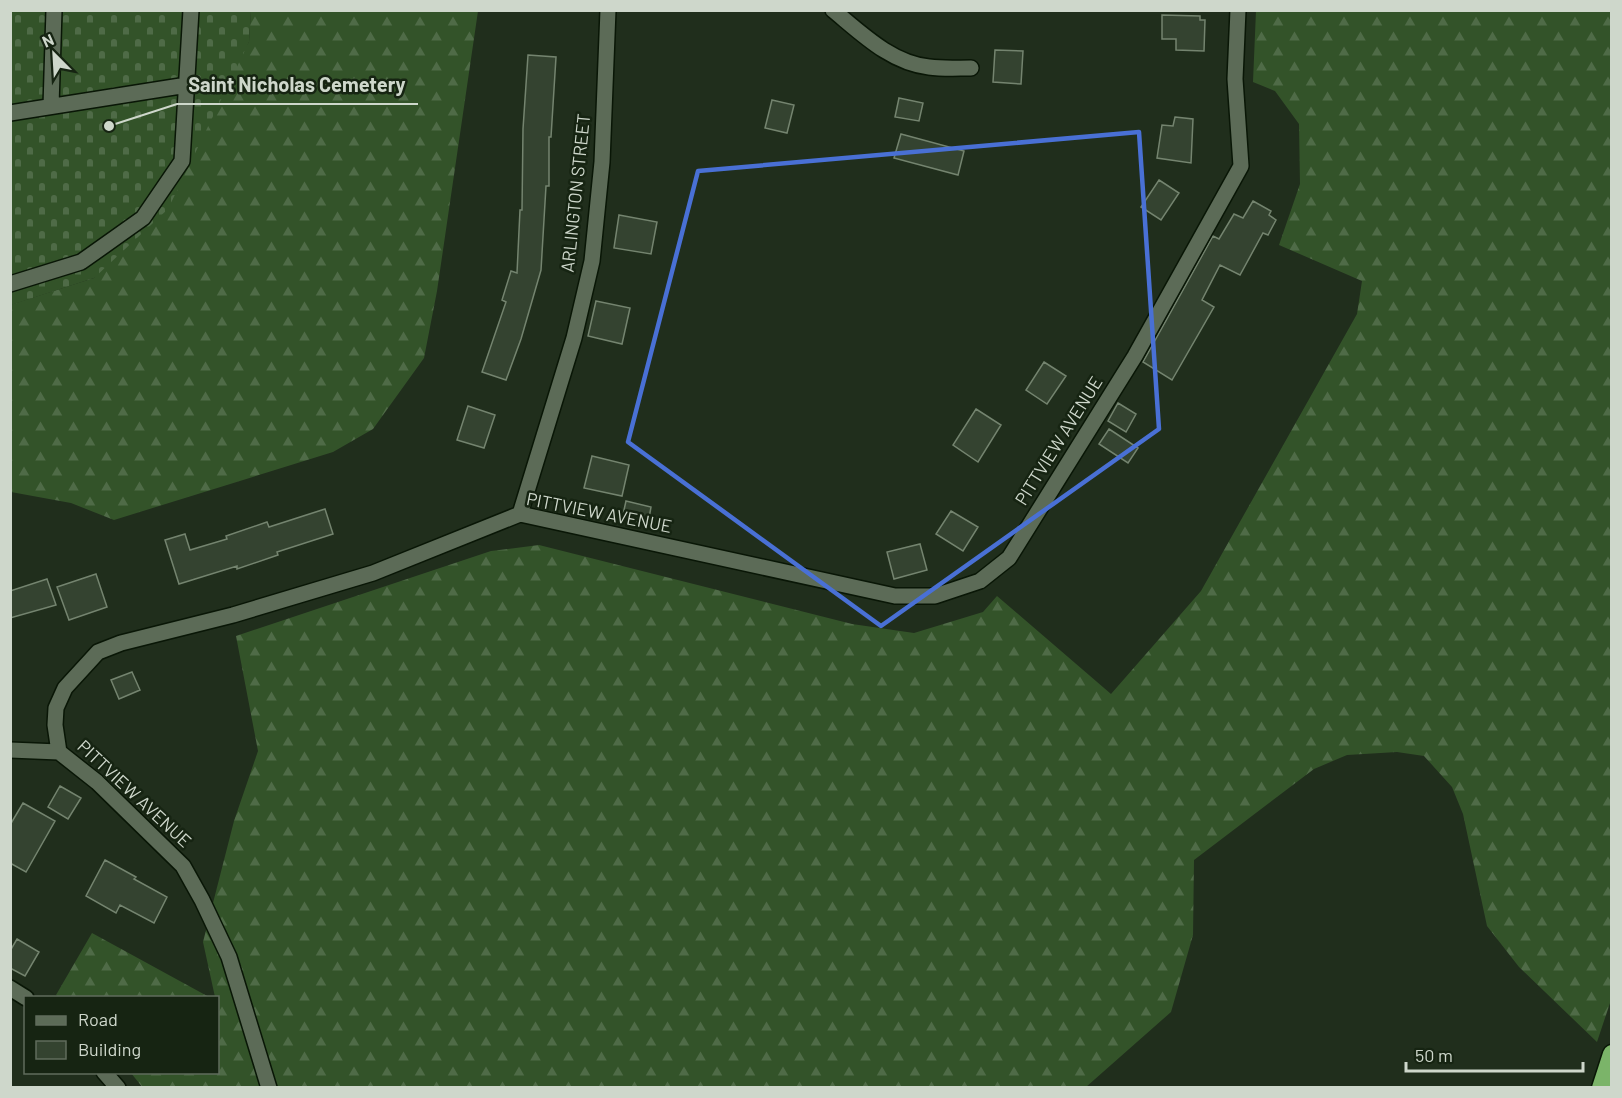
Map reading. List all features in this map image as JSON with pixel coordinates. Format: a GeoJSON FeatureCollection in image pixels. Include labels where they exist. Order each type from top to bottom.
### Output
{"type":"FeatureCollection","features":[{"type":"Feature","properties":{"kind":"highway"},"geometry":{"type":"LineString","coordinates":[[1601,1088],[1611,1054]]}},
{"type":"Feature","properties":{"kind":"street"},"geometry":{"type":"LineString","coordinates":[[51,106],[54,10]]}},
{"type":"Feature","properties":{"kind":"street"},"geometry":{"type":"LineString","coordinates":[[10,284],[81,262],[143,218],[182,161],[191,10]]}},
{"type":"Feature","properties":{"kind":"street","name":"ARLINGTON STREET"},"geometry":{"type":"LineString","coordinates":[[520,514],[574,338],[592,261],[602,162],[608,10]]}},
{"type":"Feature","properties":{"kind":"street"},"geometry":{"type":"LineString","coordinates":[[833,10],[876,45],[902,60],[928,67],[971,68]]}},
{"type":"Feature","properties":{"kind":"street","name":"PITTVIEW AVENUE"},"geometry":{"type":"LineString","coordinates":[[269,1088],[229,957],[183,866],[96,782],[59,752],[55,725],[57,708],[64,688],[98,652],[121,642],[233,615],[373,573],[520,514],[895,596],[935,596],[980,581],[1009,558],[1135,356],[1241,166],[1235,79],[1238,10]]}},
{"type":"Feature","properties":{"kind":"street"},"geometry":{"type":"LineString","coordinates":[[10,113],[188,85]]}},
{"type":"Feature","properties":{"kind":"street"},"geometry":{"type":"LineString","coordinates":[[10,750],[59,752]]}},
{"type":"Feature","properties":{"kind":"street"},"geometry":{"type":"LineString","coordinates":[[10,988],[24,997]]}},
{"type":"Feature","properties":{"kind":"street"},"geometry":{"type":"LineString","coordinates":[[106,1074],[118,1088]]}},
{"type":"Feature","properties":{"kind":"highlighted area"},"geometry":{"type":"Polygon","coordinates":[[[1139,132],[1159,429],[881,626],[628,442],[698,171],[1139,132]]]}},
{"type":"Feature","properties":{"kind":"green space"},"geometry":{"type":"Polygon","coordinates":[[[10,11],[251,11],[249,42],[168,209],[94,278],[11,305],[10,11]]]}},
{"type":"Feature","properties":{"kind":"green space"},"geometry":{"type":"Polygon","coordinates":[[[251,11],[478,11],[437,291],[424,358],[373,429],[333,452],[114,520],[71,503],[11,492],[10,305],[94,278],[249,42],[251,11]]]}},
{"type":"Feature","properties":{"kind":"green space"},"geometry":{"type":"Polygon","coordinates":[[[1256,11],[1611,11],[1612,997],[1597,1042],[1519,967],[1487,926],[1463,814],[1452,787],[1424,756],[1397,752],[1347,755],[1314,769],[1194,860],[1193,935],[1171,1012],[1086,1087],[143,1088],[132,1074],[219,1074],[219,996],[215,996],[203,942],[234,821],[258,751],[236,636],[491,551],[539,545],[852,624],[914,633],[983,612],[997,596],[1111,694],[1201,591],[1357,314],[1362,281],[1279,245],[1300,184],[1299,124],[1275,91],[1253,82],[1256,11]]]}},
{"type":"Feature","properties":{"kind":"green space"},"geometry":{"type":"Polygon","coordinates":[[[92,933],[207,996],[58,996],[92,933]]]}},
{"type":"Feature","properties":{"kind":"building"},"geometry":{"type":"Polygon","coordinates":[[[1162,15],[1200,16],[1200,20],[1205,20],[1204,51],[1176,50],[1176,39],[1162,39],[1162,15]]]}},
{"type":"Feature","properties":{"kind":"building"},"geometry":{"type":"Polygon","coordinates":[[[995,50],[1023,51],[1021,84],[993,82],[995,50]]]}},
{"type":"Feature","properties":{"kind":"building"},"geometry":{"type":"Polygon","coordinates":[[[528,55],[556,57],[551,137],[549,137],[549,186],[546,186],[541,270],[521,339],[506,380],[482,372],[506,302],[502,300],[511,271],[517,273],[520,210],[522,210],[523,129],[528,55]]]}},
{"type":"Feature","properties":{"kind":"building"},"geometry":{"type":"Polygon","coordinates":[[[899,98],[923,103],[919,121],[895,117],[899,98]]]}},
{"type":"Feature","properties":{"kind":"building"},"geometry":{"type":"Polygon","coordinates":[[[772,100],[794,105],[787,133],[765,128],[772,100]]]}},
{"type":"Feature","properties":{"kind":"building"},"geometry":{"type":"Polygon","coordinates":[[[1175,117],[1193,119],[1191,163],[1157,158],[1162,125],[1173,126],[1175,117]]]}},
{"type":"Feature","properties":{"kind":"building"},"geometry":{"type":"Polygon","coordinates":[[[901,134],[964,151],[958,175],[894,158],[901,134]]]}},
{"type":"Feature","properties":{"kind":"building"},"geometry":{"type":"Polygon","coordinates":[[[1159,180],[1179,193],[1161,220],[1141,207],[1159,180]]]}},
{"type":"Feature","properties":{"kind":"building"},"geometry":{"type":"Polygon","coordinates":[[[1253,201],[1271,211],[1269,215],[1276,220],[1268,235],[1263,233],[1240,275],[1220,265],[1202,300],[1214,307],[1172,380],[1143,362],[1213,236],[1219,239],[1234,214],[1243,218],[1253,201]]]}},
{"type":"Feature","properties":{"kind":"building"},"geometry":{"type":"Polygon","coordinates":[[[619,215],[657,222],[651,254],[614,248],[619,215]]]}},
{"type":"Feature","properties":{"kind":"building"},"geometry":{"type":"Polygon","coordinates":[[[596,301],[630,308],[622,344],[588,336],[596,301]]]}},
{"type":"Feature","properties":{"kind":"building"},"geometry":{"type":"Polygon","coordinates":[[[1044,362],[1066,376],[1047,404],[1026,390],[1044,362]]]}},
{"type":"Feature","properties":{"kind":"building"},"geometry":{"type":"Polygon","coordinates":[[[1118,403],[1136,414],[1126,432],[1108,421],[1118,403]]]}},
{"type":"Feature","properties":{"kind":"building"},"geometry":{"type":"Polygon","coordinates":[[[468,406],[495,415],[484,448],[457,440],[468,406]]]}},
{"type":"Feature","properties":{"kind":"building"},"geometry":{"type":"Polygon","coordinates":[[[976,409],[1001,425],[978,462],[953,445],[976,409]]]}},
{"type":"Feature","properties":{"kind":"building"},"geometry":{"type":"Polygon","coordinates":[[[1109,429],[1138,448],[1128,463],[1099,444],[1109,429]]]}},
{"type":"Feature","properties":{"kind":"building"},"geometry":{"type":"Polygon","coordinates":[[[592,456],[629,465],[622,496],[584,488],[592,456]]]}},
{"type":"Feature","properties":{"kind":"building"},"geometry":{"type":"Polygon","coordinates":[[[626,501],[651,507],[648,524],[622,519],[626,501]]]}},
{"type":"Feature","properties":{"kind":"building"},"geometry":{"type":"Polygon","coordinates":[[[325,509],[333,534],[277,552],[278,555],[237,569],[237,566],[179,584],[165,540],[185,534],[190,550],[227,539],[226,536],[267,522],[269,527],[325,509]]]}},
{"type":"Feature","properties":{"kind":"building"},"geometry":{"type":"Polygon","coordinates":[[[951,511],[978,527],[963,551],[936,534],[951,511]]]}},
{"type":"Feature","properties":{"kind":"building"},"geometry":{"type":"Polygon","coordinates":[[[920,544],[927,570],[894,579],[887,552],[920,544]]]}},
{"type":"Feature","properties":{"kind":"building"},"geometry":{"type":"Polygon","coordinates":[[[96,574],[107,607],[69,620],[57,587],[96,574]]]}},
{"type":"Feature","properties":{"kind":"building"},"geometry":{"type":"Polygon","coordinates":[[[47,579],[56,605],[10,618],[10,591],[47,579]]]}},
{"type":"Feature","properties":{"kind":"building"},"geometry":{"type":"Polygon","coordinates":[[[132,672],[140,690],[119,699],[111,680],[132,672]]]}},
{"type":"Feature","properties":{"kind":"building"},"geometry":{"type":"Polygon","coordinates":[[[60,786],[81,798],[68,819],[48,807],[60,786]]]}},
{"type":"Feature","properties":{"kind":"building"},"geometry":{"type":"Polygon","coordinates":[[[23,803],[55,821],[26,872],[10,863],[10,825],[23,803]]]}},
{"type":"Feature","properties":{"kind":"building"},"geometry":{"type":"Polygon","coordinates":[[[105,860],[167,897],[154,923],[120,905],[116,913],[86,896],[105,860]]]}},
{"type":"Feature","properties":{"kind":"building"},"geometry":{"type":"Polygon","coordinates":[[[17,939],[39,952],[25,976],[10,968],[10,951],[17,939]]]}},
{"type":"Feature","properties":{"kind":"place","name":"Saint Nicholas Cemetery"},"geometry":{"type":"Point","coordinates":[109,126]}}]}
